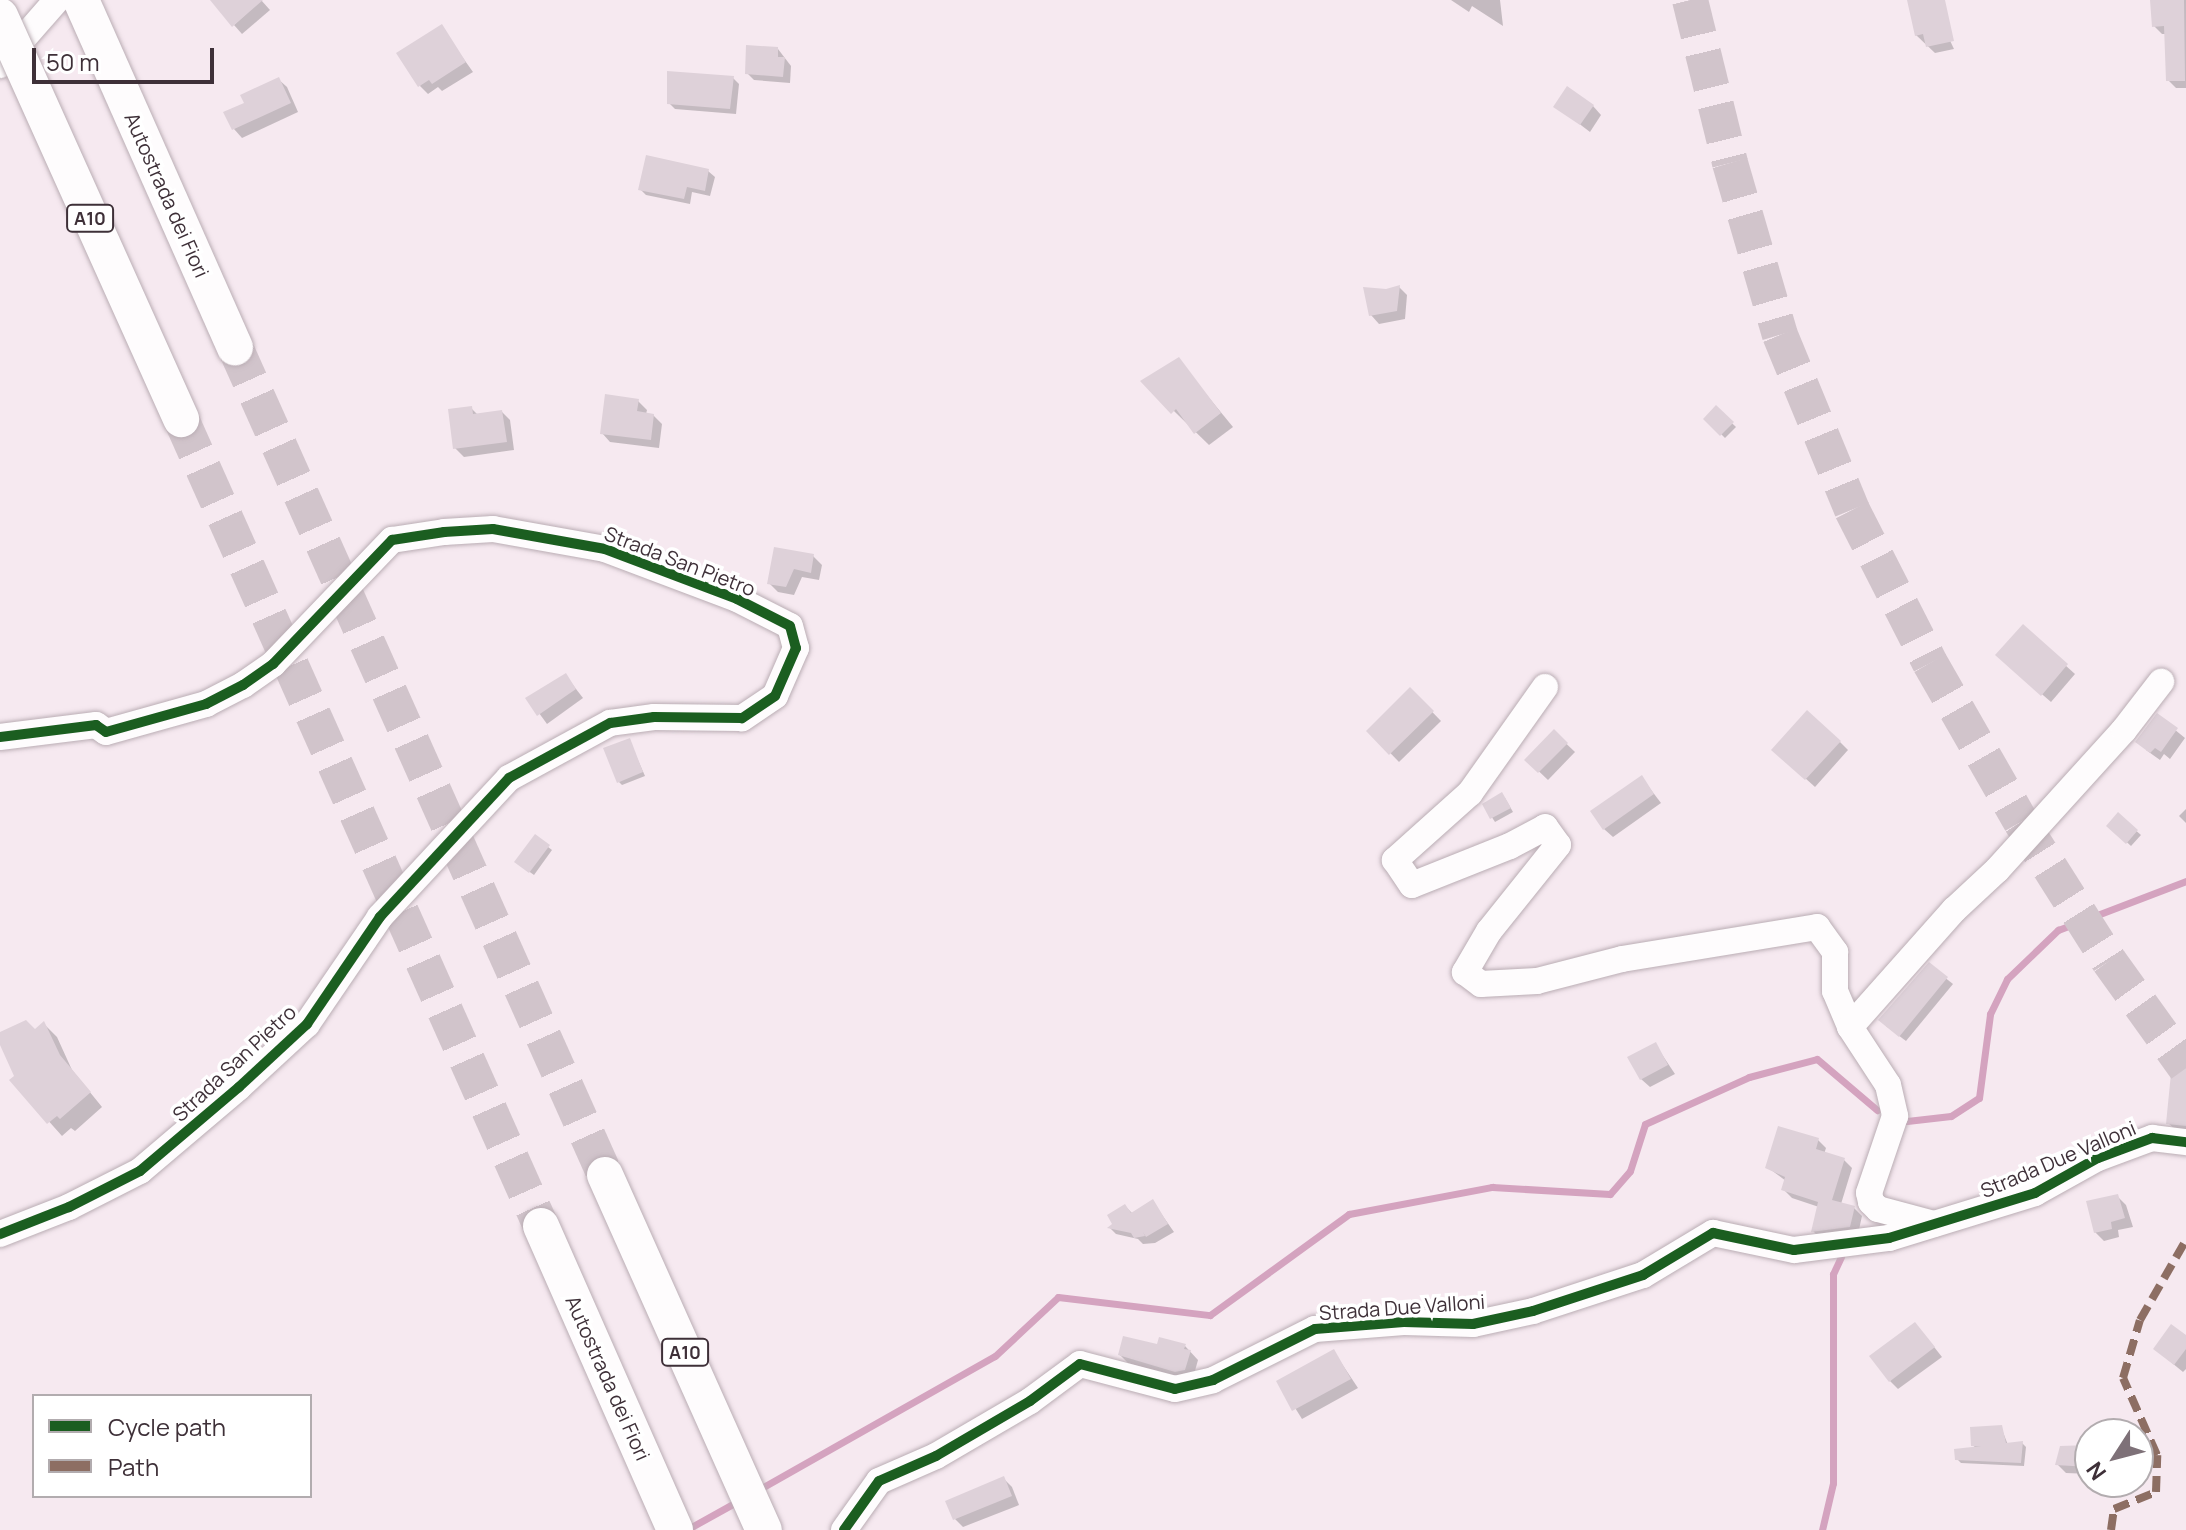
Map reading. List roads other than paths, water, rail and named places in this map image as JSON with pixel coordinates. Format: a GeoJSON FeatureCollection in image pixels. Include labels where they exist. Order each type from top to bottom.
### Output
{"type":"FeatureCollection","features":[{"type":"Feature","properties":{"kind":"highway","name":"Autostrada dei Fiori"},"geometry":{"type":"LineString","coordinates":[[81,0],[235,347]]}},
{"type":"Feature","properties":{"kind":"highway","name":"A10"},"geometry":{"type":"LineString","coordinates":[[0,16],[181,419]]}},
{"type":"Feature","properties":{"kind":"highway","name":"A10"},"geometry":{"type":"LineString","coordinates":[[605,1175],[764,1530]]}},
{"type":"Feature","properties":{"kind":"highway","name":"Autostrada dei Fiori"},"geometry":{"type":"LineString","coordinates":[[541,1226],[675,1530]]}},
{"type":"Feature","properties":{"kind":"street"},"geometry":{"type":"LineString","coordinates":[[0,65],[57,0]]}},
{"type":"Feature","properties":{"kind":"street","name":"Strada San Pietro"},"geometry":{"type":"LineString","coordinates":[[0,737],[33,730],[96,725],[106,732],[206,704],[243,685],[273,664],[392,540],[444,532],[493,529],[605,549],[737,599],[790,626],[796,648],[775,696],[742,718],[654,717],[610,723],[509,778],[483,802],[380,917],[307,1024],[239,1087],[140,1171],[69,1207],[0,1234]]}},
{"type":"Feature","properties":{"kind":"street"},"geometry":{"type":"LineString","coordinates":[[1850,1027],[1954,910],[1997,870],[2124,730],[2161,682]]}},
{"type":"Feature","properties":{"kind":"street"},"geometry":{"type":"LineString","coordinates":[[1545,687],[1470,793],[1395,860],[1412,885],[1510,846],[1545,827],[1558,845],[1489,931],[1465,972],[1481,984],[1537,981],[1622,959],[1817,927],[1835,952],[1835,991],[1850,1027],[1888,1085],[1895,1116],[1869,1193],[1871,1202],[1878,1209],[1937,1225]]}},
{"type":"Feature","properties":{"kind":"street","name":"Strada Due Valloni"},"geometry":{"type":"LineString","coordinates":[[844,1530],[879,1481],[936,1456],[1030,1401],[1080,1364],[1175,1389],[1213,1380],[1315,1329],[1404,1322],[1473,1324],[1582,1297],[1643,1275],[1713,1233],[1794,1250],[1889,1238],[2035,1193],[2098,1158],[2152,1138],[2186,1142]]}},
{"type":"Feature","properties":{"kind":"waterway"},"geometry":{"type":"LineString","coordinates":[[1907,1121],[1951,1116],[1979,1098],[1990,1014],[2007,979],[2058,930],[2186,881]]}},
{"type":"Feature","properties":{"kind":"waterway"},"geometry":{"type":"LineString","coordinates":[[758,1490],[995,1356],[1058,1297],[1210,1315],[1349,1214],[1492,1187],[1610,1194],[1630,1171],[1645,1124],[1749,1077],[1817,1059],[1877,1110]]}},
{"type":"Feature","properties":{"kind":"waterway"},"geometry":{"type":"LineString","coordinates":[[1822,1530],[1833,1483],[1833,1274],[1841,1257]]}},
{"type":"Feature","properties":{"kind":"waterway"},"geometry":{"type":"LineString","coordinates":[[686,1530],[740,1500]]}},
{"type":"Feature","properties":{"kind":"tunnel"},"geometry":{"type":"LineString","coordinates":[[1690,0],[1730,163],[1780,335],[1852,510],[1930,663],[2021,822],[2109,961],[2186,1068]]}},
{"type":"Feature","properties":{"kind":"tunnel"},"geometry":{"type":"LineString","coordinates":[[235,347],[605,1175]]}},
{"type":"Feature","properties":{"kind":"tunnel"},"geometry":{"type":"LineString","coordinates":[[181,419],[541,1226]]}}]}
